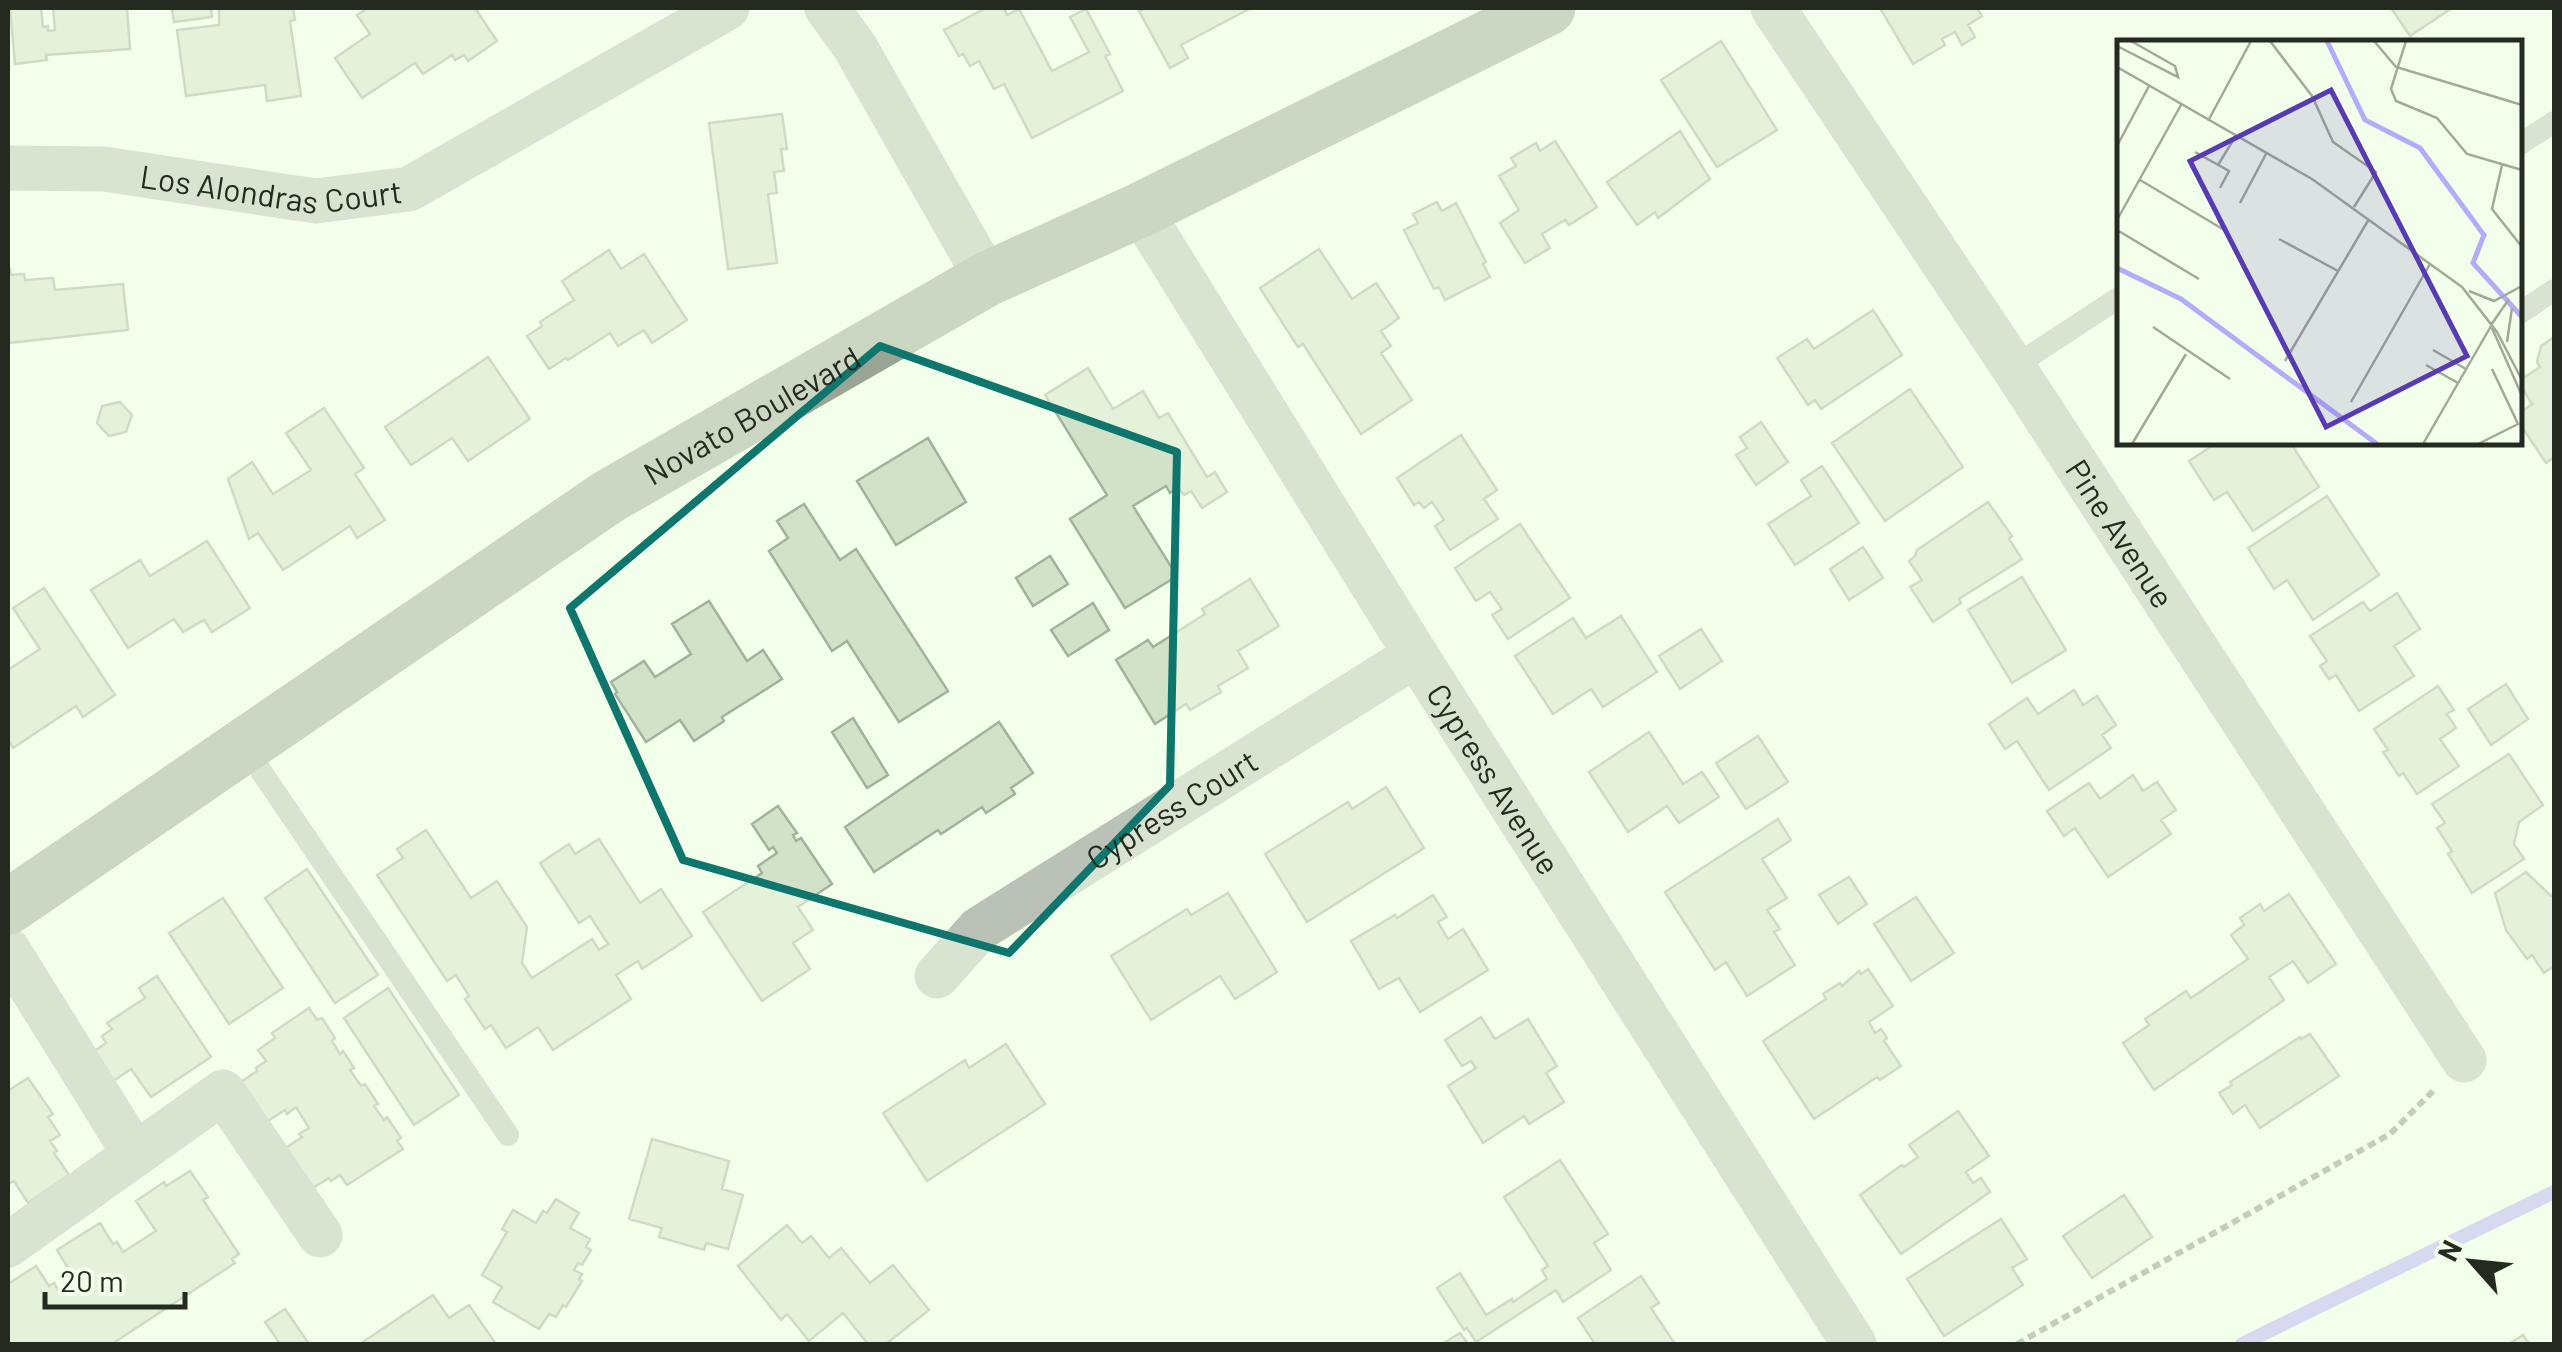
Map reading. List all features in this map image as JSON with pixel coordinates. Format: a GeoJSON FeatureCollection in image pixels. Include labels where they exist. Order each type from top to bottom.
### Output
{"type":"FeatureCollection","features":[{"type":"Feature","properties":{"kind":"main road","name":"Novato Boulevard"},"geometry":{"type":"LineString","coordinates":[[8,907],[608,496],[987,279],[1140,210],[1548,8]]}},
{"type":"Feature","properties":{"kind":"street","name":"Los Alondras Court"},"geometry":{"type":"LineString","coordinates":[[8,168],[104,168],[316,201],[409,189],[727,8]]}},
{"type":"Feature","properties":{"kind":"street"},"geometry":{"type":"LineString","coordinates":[[827,8],[855,48],[987,279]]}},
{"type":"Feature","properties":{"kind":"street","name":"Pine Avenue"},"geometry":{"type":"LineString","coordinates":[[1773,8],[2013,367],[2464,1060]]}},
{"type":"Feature","properties":{"kind":"street","name":"Cypress Avenue"},"geometry":{"type":"LineString","coordinates":[[1140,210],[1416,656],[1854,1344]]}},
{"type":"Feature","properties":{"kind":"street","name":"Cypress Court"},"geometry":{"type":"LineString","coordinates":[[937,976],[979,929],[1416,656]]}},
{"type":"Feature","properties":{"kind":"street"},"geometry":{"type":"LineString","coordinates":[[8,950],[134,1153]]}},
{"type":"Feature","properties":{"kind":"street"},"geometry":{"type":"LineString","coordinates":[[8,1244],[223,1092],[320,1235]]}},
{"type":"Feature","properties":{"kind":"lane"},"geometry":{"type":"LineString","coordinates":[[2522,143],[2554,122]]}},
{"type":"Feature","properties":{"kind":"lane"},"geometry":{"type":"LineString","coordinates":[[2522,312],[2554,290]]}},
{"type":"Feature","properties":{"kind":"lane"},"geometry":{"type":"LineString","coordinates":[[2013,367],[2117,299]]}},
{"type":"Feature","properties":{"kind":"lane"},"geometry":{"type":"LineString","coordinates":[[244,746],[508,1135]]}},
{"type":"Feature","properties":{"kind":"path"},"geometry":{"type":"LineString","coordinates":[[2017,1344],[2390,1134],[2464,1060]]}},
{"type":"Feature","properties":{"kind":"highlighted area"},"geometry":{"type":"Polygon","coordinates":[[[880,346],[1177,452],[1170,785],[1009,953],[683,860],[570,608],[880,346]]]}},
{"type":"Feature","properties":{"kind":"building"},"geometry":{"type":"Polygon","coordinates":[[[10,8],[41,8],[43,27],[48,26],[48,31],[55,30],[53,8],[127,8],[130,49],[46,55],[47,60],[15,64],[10,8]]]}},
{"type":"Feature","properties":{"kind":"building"},"geometry":{"type":"Polygon","coordinates":[[[172,8],[211,8],[212,17],[174,22],[172,8]]]}},
{"type":"Feature","properties":{"kind":"building"},"geometry":{"type":"Polygon","coordinates":[[[219,8],[293,8],[295,20],[290,21],[301,96],[267,101],[265,85],[186,96],[177,30],[219,25],[219,8]]]}},
{"type":"Feature","properties":{"kind":"building"},"geometry":{"type":"Polygon","coordinates":[[[368,8],[475,8],[497,41],[468,61],[464,55],[455,60],[452,55],[423,74],[415,63],[362,98],[335,58],[370,34],[357,15],[368,8]]]}},
{"type":"Feature","properties":{"kind":"building"},"geometry":{"type":"Polygon","coordinates":[[[986,8],[1004,8],[1007,15],[1019,9],[1052,71],[1089,52],[1070,17],[1086,9],[1110,54],[1105,56],[1123,91],[1032,138],[1004,84],[994,89],[979,61],[970,66],[963,54],[959,56],[944,30],[986,8]]]}},
{"type":"Feature","properties":{"kind":"building"},"geometry":{"type":"Polygon","coordinates":[[[1251,8],[1181,45],[1188,58],[1170,68],[1139,11],[1251,8]]]}},
{"type":"Feature","properties":{"kind":"building"},"geometry":{"type":"Polygon","coordinates":[[[1880,8],[1977,8],[1982,16],[1968,25],[1975,37],[1962,45],[1955,32],[1942,39],[1945,45],[1913,64],[1880,8]]]}},
{"type":"Feature","properties":{"kind":"building"},"geometry":{"type":"Polygon","coordinates":[[[2391,8],[2452,8],[2410,36],[2391,8]]]}},
{"type":"Feature","properties":{"kind":"building"},"geometry":{"type":"Polygon","coordinates":[[[1721,41],[1777,130],[1717,167],[1661,80],[1721,41]]]}},
{"type":"Feature","properties":{"kind":"building"},"geometry":{"type":"Polygon","coordinates":[[[782,114],[787,149],[781,149],[784,171],[774,172],[777,193],[768,194],[777,263],[728,269],[709,123],[782,114]]]}},
{"type":"Feature","properties":{"kind":"building"},"geometry":{"type":"Polygon","coordinates":[[[1680,131],[1710,179],[1658,218],[1655,212],[1637,225],[1607,182],[1680,131]]]}},
{"type":"Feature","properties":{"kind":"building"},"geometry":{"type":"Polygon","coordinates":[[[1555,141],[1597,207],[1569,225],[1565,220],[1542,234],[1550,248],[1525,263],[1500,223],[1519,210],[1499,176],[1516,166],[1511,158],[1536,143],[1540,151],[1555,141]]]}},
{"type":"Feature","properties":{"kind":"building"},"geometry":{"type":"Polygon","coordinates":[[[1437,202],[1442,211],[1456,203],[1490,277],[1445,300],[1439,287],[1434,289],[1404,230],[1418,223],[1413,214],[1437,202]]]}},
{"type":"Feature","properties":{"kind":"building"},"geometry":{"type":"Polygon","coordinates":[[[1319,249],[1352,299],[1376,283],[1399,318],[1381,331],[1391,346],[1381,353],[1412,400],[1361,434],[1303,344],[1298,347],[1260,288],[1319,249]]]}},
{"type":"Feature","properties":{"kind":"building"},"geometry":{"type":"Polygon","coordinates":[[[609,250],[621,269],[644,254],[687,320],[652,343],[644,330],[618,346],[610,333],[549,369],[527,336],[542,326],[540,322],[574,300],[562,281],[609,250]]]}},
{"type":"Feature","properties":{"kind":"building"},"geometry":{"type":"Polygon","coordinates":[[[8,269],[11,275],[24,274],[25,280],[53,278],[55,290],[123,284],[128,330],[8,343],[8,269]]]}},
{"type":"Feature","properties":{"kind":"building"},"geometry":{"type":"Polygon","coordinates":[[[1873,310],[1902,355],[1821,409],[1815,400],[1808,405],[1777,358],[1807,339],[1814,349],[1873,310]]]}},
{"type":"Feature","properties":{"kind":"building"},"geometry":{"type":"Polygon","coordinates":[[[2554,337],[2554,457],[2546,463],[2522,427],[2522,412],[2532,404],[2522,388],[2522,379],[2540,367],[2537,362],[2541,346],[2554,337]]]}},
{"type":"Feature","properties":{"kind":"building"},"geometry":{"type":"Polygon","coordinates":[[[488,357],[530,419],[468,461],[452,438],[411,465],[385,427],[488,357]]]}},
{"type":"Feature","properties":{"kind":"building"},"geometry":{"type":"Polygon","coordinates":[[[1088,368],[1113,409],[1143,391],[1159,418],[1168,413],[1207,477],[1215,472],[1227,492],[1202,508],[1191,491],[1184,495],[1178,487],[1170,493],[1166,486],[1133,506],[1177,576],[1125,608],[1070,519],[1107,495],[1045,395],[1088,368]]]}},
{"type":"Feature","properties":{"kind":"building"},"geometry":{"type":"Polygon","coordinates":[[[1910,389],[1963,467],[1885,521],[1832,443],[1910,389]]]}},
{"type":"Feature","properties":{"kind":"building"},"geometry":{"type":"Polygon","coordinates":[[[120,402],[132,415],[126,432],[109,436],[97,423],[102,406],[120,402]]]}},
{"type":"Feature","properties":{"kind":"building"},"geometry":{"type":"Polygon","coordinates":[[[324,408],[364,468],[355,474],[385,520],[357,538],[350,526],[283,570],[258,533],[249,539],[228,479],[252,462],[273,494],[311,470],[286,433],[324,408]]]}},
{"type":"Feature","properties":{"kind":"building"},"geometry":{"type":"Polygon","coordinates":[[[1761,422],[1788,462],[1756,485],[1736,455],[1747,448],[1740,437],[1761,422]]]}},
{"type":"Feature","properties":{"kind":"building"},"geometry":{"type":"Polygon","coordinates":[[[1461,435],[1497,490],[1484,499],[1498,519],[1450,550],[1435,526],[1444,520],[1432,502],[1424,508],[1419,502],[1414,505],[1397,478],[1461,435]]]}},
{"type":"Feature","properties":{"kind":"building"},"geometry":{"type":"Polygon","coordinates":[[[928,438],[966,502],[896,545],[857,481],[928,438]]]}},
{"type":"Feature","properties":{"kind":"building"},"geometry":{"type":"Polygon","coordinates":[[[2213,445],[2292,445],[2319,487],[2253,531],[2227,492],[2214,500],[2189,461],[2213,445]]]}},
{"type":"Feature","properties":{"kind":"building"},"geometry":{"type":"Polygon","coordinates":[[[1822,466],[1859,523],[1795,565],[1768,524],[1811,496],[1801,480],[1822,466]]]}},
{"type":"Feature","properties":{"kind":"building"},"geometry":{"type":"Polygon","coordinates":[[[2327,496],[2379,575],[2313,620],[2287,580],[2274,589],[2248,548],[2327,496]]]}},
{"type":"Feature","properties":{"kind":"building"},"geometry":{"type":"Polygon","coordinates":[[[1988,502],[2012,536],[2009,539],[2022,559],[1959,599],[1961,603],[1933,622],[1910,587],[1922,580],[1909,561],[1917,550],[1988,502]]]}},
{"type":"Feature","properties":{"kind":"building"},"geometry":{"type":"Polygon","coordinates":[[[804,504],[840,560],[856,549],[948,691],[899,722],[847,641],[832,651],[769,551],[788,538],[777,521],[804,504]]]}},
{"type":"Feature","properties":{"kind":"building"},"geometry":{"type":"Polygon","coordinates":[[[1520,524],[1570,598],[1508,639],[1492,615],[1502,609],[1490,592],[1476,601],[1455,568],[1520,524]]]}},
{"type":"Feature","properties":{"kind":"building"},"geometry":{"type":"Polygon","coordinates":[[[207,541],[250,608],[212,632],[204,620],[183,632],[174,619],[128,648],[91,590],[140,560],[150,576],[207,541]]]}},
{"type":"Feature","properties":{"kind":"building"},"geometry":{"type":"Polygon","coordinates":[[[1863,547],[1883,578],[1849,600],[1830,569],[1863,547]]]}},
{"type":"Feature","properties":{"kind":"building"},"geometry":{"type":"Polygon","coordinates":[[[1050,556],[1068,584],[1033,606],[1016,578],[1050,556]]]}},
{"type":"Feature","properties":{"kind":"building"},"geometry":{"type":"Polygon","coordinates":[[[2022,577],[2066,650],[2012,683],[1968,610],[2022,577]]]}},
{"type":"Feature","properties":{"kind":"building"},"geometry":{"type":"Polygon","coordinates":[[[1250,579],[1279,626],[1238,651],[1248,668],[1218,686],[1221,692],[1190,710],[1186,704],[1155,724],[1116,660],[1148,640],[1153,647],[1250,579]]]}},
{"type":"Feature","properties":{"kind":"building"},"geometry":{"type":"Polygon","coordinates":[[[44,588],[115,695],[83,717],[76,706],[13,748],[8,739],[8,670],[40,649],[13,608],[44,588]]]}},
{"type":"Feature","properties":{"kind":"building"},"geometry":{"type":"Polygon","coordinates":[[[2397,593],[2420,629],[2394,646],[2414,676],[2359,711],[2336,675],[2329,679],[2320,666],[2327,661],[2310,636],[2363,602],[2370,611],[2397,593]]]}},
{"type":"Feature","properties":{"kind":"building"},"geometry":{"type":"Polygon","coordinates":[[[709,601],[747,661],[763,650],[782,679],[722,717],[724,721],[694,741],[680,720],[646,742],[611,682],[644,661],[655,677],[691,654],[672,624],[709,601]]]}},
{"type":"Feature","properties":{"kind":"building"},"geometry":{"type":"Polygon","coordinates":[[[1093,603],[1109,630],[1068,656],[1051,630],[1093,603]]]}},
{"type":"Feature","properties":{"kind":"building"},"geometry":{"type":"Polygon","coordinates":[[[1621,616],[1657,672],[1603,707],[1591,689],[1553,714],[1515,656],[1573,618],[1586,638],[1621,616]]]}},
{"type":"Feature","properties":{"kind":"building"},"geometry":{"type":"Polygon","coordinates":[[[1701,629],[1722,661],[1680,689],[1659,656],[1701,629]]]}},
{"type":"Feature","properties":{"kind":"building"},"geometry":{"type":"Polygon","coordinates":[[[2506,684],[2528,719],[2491,745],[2468,709],[2506,684]]]}},
{"type":"Feature","properties":{"kind":"building"},"geometry":{"type":"Polygon","coordinates":[[[2438,686],[2454,710],[2447,714],[2456,728],[2440,739],[2459,766],[2417,794],[2383,752],[2388,750],[2374,729],[2438,686]]]}},
{"type":"Feature","properties":{"kind":"building"},"geometry":{"type":"Polygon","coordinates":[[[2074,690],[2083,705],[2097,696],[2116,725],[2102,735],[2111,748],[2049,790],[2017,741],[2005,749],[1989,724],[2027,698],[2038,714],[2074,690]]]}},
{"type":"Feature","properties":{"kind":"building"},"geometry":{"type":"Polygon","coordinates":[[[853,718],[888,775],[867,788],[832,732],[853,718]]]}},
{"type":"Feature","properties":{"kind":"building"},"geometry":{"type":"Polygon","coordinates":[[[999,722],[1033,773],[1011,788],[1015,794],[986,813],[982,807],[941,834],[938,830],[874,872],[845,827],[999,722]]]}},
{"type":"Feature","properties":{"kind":"building"},"geometry":{"type":"Polygon","coordinates":[[[1649,732],[1683,784],[1702,772],[1719,797],[1679,823],[1667,806],[1628,832],[1589,772],[1649,732]]]}},
{"type":"Feature","properties":{"kind":"building"},"geometry":{"type":"Polygon","coordinates":[[[1758,736],[1788,782],[1746,809],[1716,763],[1758,736]]]}},
{"type":"Feature","properties":{"kind":"building"},"geometry":{"type":"Polygon","coordinates":[[[2509,754],[2543,805],[2519,822],[2514,844],[2524,859],[2472,893],[2448,854],[2452,851],[2437,828],[2445,823],[2432,804],[2509,754]]]}},
{"type":"Feature","properties":{"kind":"building"},"geometry":{"type":"Polygon","coordinates":[[[2133,775],[2143,791],[2157,782],[2176,810],[2161,820],[2171,834],[2108,877],[2075,828],[2064,836],[2047,811],[2089,783],[2100,799],[2133,775]]]}},
{"type":"Feature","properties":{"kind":"building"},"geometry":{"type":"Polygon","coordinates":[[[1386,787],[1424,848],[1307,922],[1265,854],[1348,802],[1352,809],[1386,787]]]}},
{"type":"Feature","properties":{"kind":"building"},"geometry":{"type":"Polygon","coordinates":[[[778,806],[797,833],[793,835],[796,841],[801,838],[832,884],[798,907],[813,930],[793,943],[810,969],[762,1001],[703,912],[762,873],[758,866],[777,853],[773,847],[769,850],[752,824],[778,806]]]}},
{"type":"Feature","properties":{"kind":"building"},"geometry":{"type":"Polygon","coordinates":[[[1778,819],[1791,840],[1762,859],[1787,898],[1767,910],[1780,929],[1774,932],[1795,965],[1747,996],[1726,962],[1715,970],[1665,892],[1778,819]]]}},
{"type":"Feature","properties":{"kind":"building"},"geometry":{"type":"Polygon","coordinates":[[[426,830],[471,898],[497,881],[527,927],[522,963],[532,978],[592,939],[599,950],[608,944],[590,916],[579,923],[540,863],[569,844],[575,854],[599,839],[640,903],[661,889],[692,936],[642,969],[638,961],[616,975],[631,999],[553,1050],[538,1027],[506,1048],[491,1025],[485,1029],[465,999],[469,996],[456,975],[447,981],[377,875],[403,858],[397,849],[426,830]]]}},
{"type":"Feature","properties":{"kind":"building"},"geometry":{"type":"Polygon","coordinates":[[[307,869],[378,975],[335,1003],[265,898],[307,869]]]}},
{"type":"Feature","properties":{"kind":"building"},"geometry":{"type":"Polygon","coordinates":[[[2526,872],[2551,896],[2554,893],[2554,966],[2544,973],[2532,955],[2527,959],[2506,930],[2495,893],[2526,872]]]}},
{"type":"Feature","properties":{"kind":"building"},"geometry":{"type":"Polygon","coordinates":[[[1849,877],[1867,904],[1838,924],[1819,895],[1849,877]]]}},
{"type":"Feature","properties":{"kind":"building"},"geometry":{"type":"Polygon","coordinates":[[[1228,893],[1277,972],[1235,999],[1220,976],[1151,1020],[1111,956],[1187,909],[1191,915],[1228,893]]]}},
{"type":"Feature","properties":{"kind":"building"},"geometry":{"type":"Polygon","coordinates":[[[2289,894],[2336,964],[2308,983],[2293,961],[2269,977],[2284,1000],[2154,1090],[2123,1043],[2149,1025],[2145,1019],[2186,991],[2191,998],[2248,959],[2231,935],[2244,925],[2240,918],[2260,904],[2264,911],[2289,894]]]}},
{"type":"Feature","properties":{"kind":"building"},"geometry":{"type":"Polygon","coordinates":[[[1433,895],[1447,917],[1438,922],[1448,939],[1463,929],[1488,970],[1420,1012],[1399,978],[1379,989],[1351,941],[1433,895]]]}},
{"type":"Feature","properties":{"kind":"building"},"geometry":{"type":"Polygon","coordinates":[[[1916,897],[1954,953],[1911,981],[1874,924],[1916,897]]]}},
{"type":"Feature","properties":{"kind":"building"},"geometry":{"type":"Polygon","coordinates":[[[223,898],[283,988],[229,1024],[169,933],[223,898]]]}},
{"type":"Feature","properties":{"kind":"building"},"geometry":{"type":"Polygon","coordinates":[[[1868,969],[1893,1006],[1869,1022],[1875,1033],[1881,1029],[1887,1038],[1884,1041],[1901,1066],[1880,1080],[1877,1077],[1814,1119],[1763,1041],[1826,999],[1823,994],[1868,969]]]}},
{"type":"Feature","properties":{"kind":"building"},"geometry":{"type":"Polygon","coordinates":[[[157,976],[211,1057],[151,1097],[131,1069],[106,1086],[86,1057],[106,1043],[102,1036],[112,1029],[107,1023],[145,998],[139,988],[157,976]]]}},
{"type":"Feature","properties":{"kind":"building"},"geometry":{"type":"Polygon","coordinates":[[[388,988],[459,1095],[414,1125],[344,1018],[388,988]]]}},
{"type":"Feature","properties":{"kind":"building"},"geometry":{"type":"Polygon","coordinates":[[[309,1008],[317,1020],[322,1018],[340,1054],[343,1051],[354,1068],[350,1070],[361,1086],[365,1084],[378,1104],[374,1106],[401,1138],[397,1141],[403,1149],[347,1185],[340,1175],[308,1191],[281,1151],[309,1128],[296,1107],[263,1124],[238,1084],[266,1061],[258,1050],[275,1038],[272,1033],[309,1008]]]}},
{"type":"Feature","properties":{"kind":"building"},"geometry":{"type":"Polygon","coordinates":[[[1481,1017],[1495,1039],[1528,1019],[1557,1066],[1546,1073],[1564,1102],[1529,1124],[1524,1116],[1483,1143],[1448,1086],[1476,1068],[1471,1061],[1462,1066],[1445,1040],[1481,1017]]]}},
{"type":"Feature","properties":{"kind":"building"},"geometry":{"type":"Polygon","coordinates":[[[2310,1034],[2339,1076],[2260,1128],[2245,1105],[2233,1114],[2219,1093],[2232,1085],[2230,1082],[2310,1034]]]}},
{"type":"Feature","properties":{"kind":"building"},"geometry":{"type":"Polygon","coordinates":[[[1006,1044],[1045,1104],[927,1181],[883,1113],[965,1060],[969,1068],[1006,1044]]]}},
{"type":"Feature","properties":{"kind":"building"},"geometry":{"type":"Polygon","coordinates":[[[28,1078],[53,1114],[48,1117],[60,1135],[50,1141],[69,1175],[28,1203],[14,1181],[8,1180],[8,1091],[28,1078]]]}},
{"type":"Feature","properties":{"kind":"building"},"geometry":{"type":"Polygon","coordinates":[[[1958,1111],[1989,1156],[1966,1172],[1973,1183],[1981,1178],[1990,1192],[1901,1254],[1860,1195],[1918,1157],[1909,1145],[1958,1111]]]}},
{"type":"Feature","properties":{"kind":"building"},"geometry":{"type":"Polygon","coordinates":[[[652,1139],[729,1161],[722,1189],[743,1195],[728,1249],[706,1243],[704,1250],[659,1237],[662,1228],[629,1219],[652,1139]]]}},
{"type":"Feature","properties":{"kind":"building"},"geometry":{"type":"Polygon","coordinates":[[[1560,1160],[1608,1234],[1594,1243],[1611,1270],[1563,1302],[1556,1290],[1476,1342],[1437,1288],[1460,1273],[1486,1315],[1547,1279],[1542,1270],[1548,1266],[1504,1197],[1560,1160]]]}},
{"type":"Feature","properties":{"kind":"building"},"geometry":{"type":"Polygon","coordinates":[[[190,1171],[208,1197],[203,1200],[239,1254],[232,1259],[235,1263],[112,1344],[8,1344],[8,1284],[36,1266],[49,1286],[54,1283],[60,1293],[74,1285],[57,1250],[100,1223],[123,1252],[156,1231],[136,1201],[164,1182],[166,1186],[190,1171]]]}},
{"type":"Feature","properties":{"kind":"building"},"geometry":{"type":"Polygon","coordinates":[[[2124,1195],[2152,1237],[2092,1278],[2063,1236],[2124,1195]]]}},
{"type":"Feature","properties":{"kind":"building"},"geometry":{"type":"Polygon","coordinates":[[[556,1199],[579,1213],[570,1228],[590,1239],[586,1247],[591,1250],[574,1270],[582,1274],[582,1281],[566,1307],[563,1305],[556,1317],[549,1314],[539,1329],[493,1302],[502,1287],[482,1275],[507,1232],[502,1229],[513,1210],[536,1223],[556,1199]]]}},
{"type":"Feature","properties":{"kind":"building"},"geometry":{"type":"Polygon","coordinates":[[[2001,1219],[2027,1259],[2012,1268],[2023,1285],[1944,1336],[1907,1279],[2001,1219]]]}},
{"type":"Feature","properties":{"kind":"building"},"geometry":{"type":"Polygon","coordinates":[[[787,1225],[802,1243],[811,1236],[829,1258],[841,1248],[870,1283],[893,1265],[929,1310],[886,1344],[868,1344],[843,1313],[809,1341],[787,1314],[781,1320],[738,1266],[787,1225]]]}},
{"type":"Feature","properties":{"kind":"building"},"geometry":{"type":"Polygon","coordinates":[[[1641,1276],[1659,1303],[1651,1308],[1675,1344],[1595,1344],[1578,1318],[1641,1276]]]}},
{"type":"Feature","properties":{"kind":"building"},"geometry":{"type":"Polygon","coordinates":[[[433,1295],[449,1318],[469,1305],[496,1344],[360,1344],[433,1295]]]}},
{"type":"Feature","properties":{"kind":"building"},"geometry":{"type":"Polygon","coordinates":[[[285,1309],[309,1344],[280,1344],[265,1322],[285,1309]]]}},
{"type":"Feature","properties":{"kind":"building"},"geometry":{"type":"Polygon","coordinates":[[[1460,1333],[1468,1344],[1442,1344],[1460,1333]]]}},
{"type":"Feature","properties":{"kind":"building"},"geometry":{"type":"Polygon","coordinates":[[[2523,1335],[2529,1344],[2509,1344],[2523,1335]]]}},
{"type":"Feature","properties":{"kind":"waterway"},"geometry":{"type":"LineString","coordinates":[[2242,1344],[2554,1192]]}}]}
